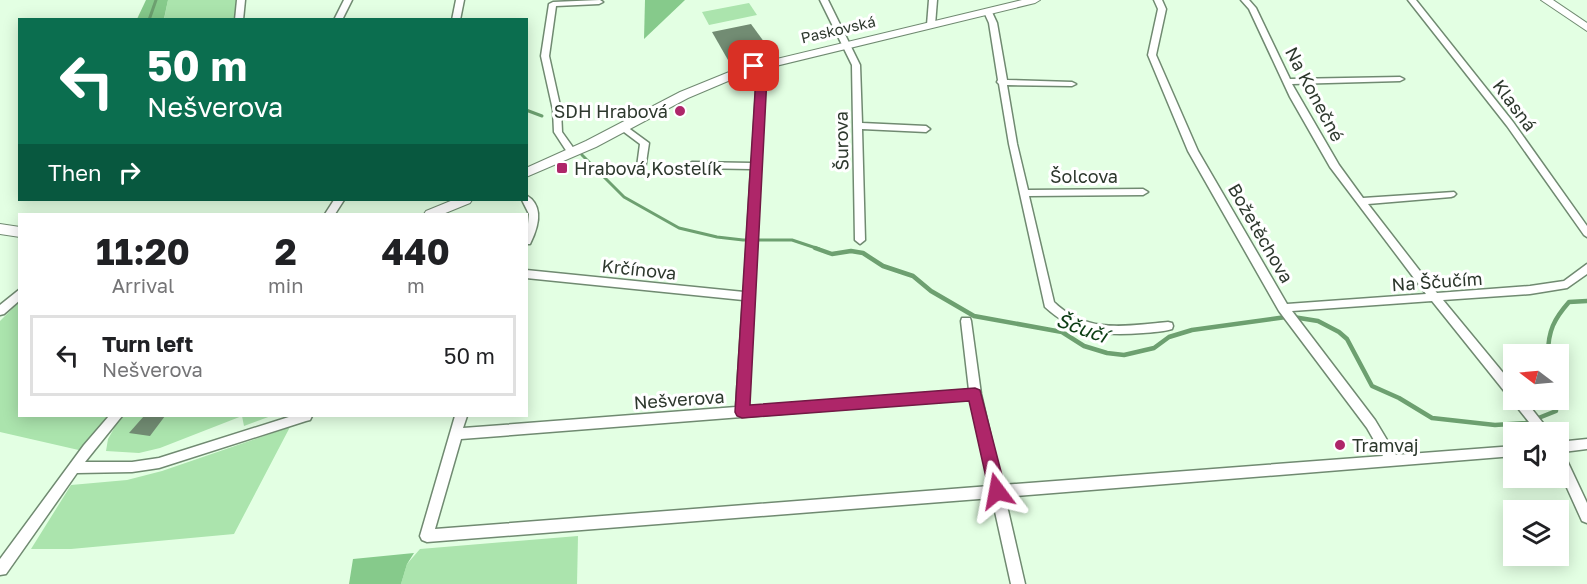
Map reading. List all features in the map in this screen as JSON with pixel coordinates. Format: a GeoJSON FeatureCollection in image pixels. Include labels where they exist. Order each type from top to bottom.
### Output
{"type":"FeatureCollection","features":[{"type":"Feature","properties":{"kind":"main road","name":"Paskovská"},"geometry":{"type":"LineString","coordinates":[[528,172],[572,153],[693,90],[754,66],[1035,0]]}},
{"type":"Feature","properties":{"kind":"main road"},"geometry":{"type":"LineString","coordinates":[[1546,0],[1587,28]]}},
{"type":"Feature","properties":{"kind":"main road"},"geometry":{"type":"LineString","coordinates":[[433,213],[463,201]]}},
{"type":"Feature","properties":{"kind":"main road"},"geometry":{"type":"LineString","coordinates":[[0,229],[18,232]]}},
{"type":"Feature","properties":{"kind":"street"},"geometry":{"type":"LineString","coordinates":[[239,18],[240,0]]}},
{"type":"Feature","properties":{"kind":"street"},"geometry":{"type":"LineString","coordinates":[[339,18],[348,0]]}},
{"type":"Feature","properties":{"kind":"street"},"geometry":{"type":"LineString","coordinates":[[456,18],[460,0]]}},
{"type":"Feature","properties":{"kind":"street","name":"Šurova"},"geometry":{"type":"LineString","coordinates":[[824,0],[856,65],[860,240]]}},
{"type":"Feature","properties":{"kind":"street"},"geometry":{"type":"LineString","coordinates":[[931,25],[933,0]]}},
{"type":"Feature","properties":{"kind":"street","name":"Božetěchova"},"geometry":{"type":"LineString","coordinates":[[1158,0],[1162,9],[1152,55],[1193,150],[1293,323],[1371,424],[1393,461]]}},
{"type":"Feature","properties":{"kind":"street","name":"Na Konečné"},"geometry":{"type":"LineString","coordinates":[[1245,0],[1252,8],[1312,130],[1335,167],[1435,298],[1503,381]]}},
{"type":"Feature","properties":{"kind":"street","name":"Klasná"},"geometry":{"type":"LineString","coordinates":[[1412,0],[1510,124],[1587,233]]}},
{"type":"Feature","properties":{"kind":"street"},"geometry":{"type":"LineString","coordinates":[[572,153],[558,132],[557,110],[545,56],[553,4],[599,2]]}},
{"type":"Feature","properties":{"kind":"street","name":"Šolcova"},"geometry":{"type":"LineString","coordinates":[[988,12],[993,23],[1001,82],[1049,304],[1057,314],[1084,326],[1119,330],[1168,326]]}},
{"type":"Feature","properties":{"kind":"street"},"geometry":{"type":"LineString","coordinates":[[742,412],[761,77],[754,66]]}},
{"type":"Feature","properties":{"kind":"street"},"geometry":{"type":"LineString","coordinates":[[1287,82],[1400,79]]}},
{"type":"Feature","properties":{"kind":"street"},"geometry":{"type":"LineString","coordinates":[[1001,82],[1072,84]]}},
{"type":"Feature","properties":{"kind":"street"},"geometry":{"type":"LineString","coordinates":[[858,126],[926,129]]}},
{"type":"Feature","properties":{"kind":"street"},"geometry":{"type":"LineString","coordinates":[[623,127],[645,143],[641,174]]}},
{"type":"Feature","properties":{"kind":"street"},"geometry":{"type":"LineString","coordinates":[[692,165],[756,166]]}},
{"type":"Feature","properties":{"kind":"street","name":"Šolcova"},"geometry":{"type":"LineString","coordinates":[[1025,193],[1143,192]]}},
{"type":"Feature","properties":{"kind":"street"},"geometry":{"type":"LineString","coordinates":[[1361,201],[1451,194]]}},
{"type":"Feature","properties":{"kind":"street"},"geometry":{"type":"LineString","coordinates":[[528,200],[532,204],[535,216],[528,235]]}},
{"type":"Feature","properties":{"kind":"street","name":"Na Ščučím"},"geometry":{"type":"LineString","coordinates":[[1284,309],[1530,291],[1567,284],[1587,268]]}},
{"type":"Feature","properties":{"kind":"street","name":"Krčínova"},"geometry":{"type":"LineString","coordinates":[[528,274],[749,297]]}},
{"type":"Feature","properties":{"kind":"street"},"geometry":{"type":"LineString","coordinates":[[0,311],[18,295]]}},
{"type":"Feature","properties":{"kind":"street"},"geometry":{"type":"LineString","coordinates":[[966,321],[975,394],[1018,584]]}},
{"type":"Feature","properties":{"kind":"street","name":"Nešverova"},"geometry":{"type":"LineString","coordinates":[[457,434],[975,394]]}},
{"type":"Feature","properties":{"kind":"street"},"geometry":{"type":"LineString","coordinates":[[1525,410],[1535,422]]}},
{"type":"Feature","properties":{"kind":"street"},"geometry":{"type":"LineString","coordinates":[[1,569],[115,417]]}},
{"type":"Feature","properties":{"kind":"street"},"geometry":{"type":"LineString","coordinates":[[75,468],[132,467],[159,463],[303,417]]}},
{"type":"Feature","properties":{"kind":"street"},"geometry":{"type":"LineString","coordinates":[[461,417],[427,536],[1503,452]]}},
{"type":"Feature","properties":{"kind":"street"},"geometry":{"type":"LineString","coordinates":[[1569,446],[1587,444]]}},
{"type":"Feature","properties":{"kind":"street"},"geometry":{"type":"LineString","coordinates":[[1569,477],[1587,517]]}},
{"type":"Feature","properties":{"kind":"green space"},"geometry":{"type":"Polygon","coordinates":[[[146,0],[168,0],[164,18],[137,18],[146,0]]]}},
{"type":"Feature","properties":{"kind":"green space"},"geometry":{"type":"Polygon","coordinates":[[[168,0],[237,0],[236,18],[164,18],[168,0]]]}},
{"type":"Feature","properties":{"kind":"green space"},"geometry":{"type":"Polygon","coordinates":[[[645,0],[685,0],[644,39],[645,0]]]}},
{"type":"Feature","properties":{"kind":"green space"},"geometry":{"type":"Polygon","coordinates":[[[749,3],[757,15],[709,25],[702,12],[749,3]]]}},
{"type":"Feature","properties":{"kind":"green space"},"geometry":{"type":"Polygon","coordinates":[[[18,303],[18,417],[109,417],[83,451],[0,432],[0,321],[18,303]]]}},
{"type":"Feature","properties":{"kind":"green space"},"geometry":{"type":"Polygon","coordinates":[[[120,417],[239,417],[160,448],[139,453],[106,451],[108,439],[120,417]]]}},
{"type":"Feature","properties":{"kind":"green space"},"geometry":{"type":"Polygon","coordinates":[[[242,417],[268,417],[244,426],[242,417]]]}},
{"type":"Feature","properties":{"kind":"green space"},"geometry":{"type":"Polygon","coordinates":[[[290,427],[234,534],[71,549],[31,549],[71,485],[127,480],[162,471],[290,427]]]}},
{"type":"Feature","properties":{"kind":"green space"},"geometry":{"type":"Polygon","coordinates":[[[578,536],[577,584],[401,584],[407,564],[420,549],[578,536]]]}},
{"type":"Feature","properties":{"kind":"green space"},"geometry":{"type":"Polygon","coordinates":[[[414,553],[407,564],[401,584],[349,584],[353,559],[414,553]]]}},
{"type":"Feature","properties":{"kind":"building"},"geometry":{"type":"Polygon","coordinates":[[[751,24],[770,50],[728,60],[712,32],[751,24]]]}},
{"type":"Feature","properties":{"kind":"building"},"geometry":{"type":"Polygon","coordinates":[[[143,417],[164,417],[150,436],[129,433],[143,417]]]}},
{"type":"Feature","properties":{"kind":"waterway","name":"Ščučí"},"geometry":{"type":"LineString","coordinates":[[150,18],[156,0]]}},
{"type":"Feature","properties":{"kind":"waterway","name":"Ščučí"},"geometry":{"type":"LineString","coordinates":[[528,111],[542,116]]}},
{"type":"Feature","properties":{"kind":"waterway","name":"Ščučí"},"geometry":{"type":"LineString","coordinates":[[582,155],[624,197],[679,228],[717,237],[743,240],[792,240],[819,249]]}},
{"type":"Feature","properties":{"kind":"waterway","name":"Ščučí"},"geometry":{"type":"LineString","coordinates":[[815,248],[832,254],[851,251],[863,253],[883,266],[913,276],[931,291],[974,316],[1062,332],[1084,346],[1107,353],[1124,355],[1154,348],[1169,337],[1192,330],[1286,317]]}},
{"type":"Feature","properties":{"kind":"waterway","name":"Ščučí"},"geometry":{"type":"LineString","coordinates":[[1549,344],[1553,326],[1569,302],[1587,301]]}},
{"type":"Feature","properties":{"kind":"waterway","name":"Ščučí"},"geometry":{"type":"LineString","coordinates":[[1293,317],[1318,321],[1339,332],[1347,339],[1372,386],[1399,398],[1432,418],[1495,425],[1526,423],[1556,410]]}},
{"type":"Feature","properties":{"kind":"place","name":"SDH Hrabová"},"geometry":{"type":"Point","coordinates":[680,111]}},
{"type":"Feature","properties":{"kind":"place","name":"Hrabová,Kostelík"},"geometry":{"type":"Point","coordinates":[562,168]}},
{"type":"Feature","properties":{"kind":"place","name":"Tramvaj"},"geometry":{"type":"Point","coordinates":[1340,445]}},
{"type":"Feature","properties":{"kind":"route"},"geometry":{"type":"LineString","coordinates":[[754,66],[761,77],[742,412],[975,394],[997,491]]}}]}
